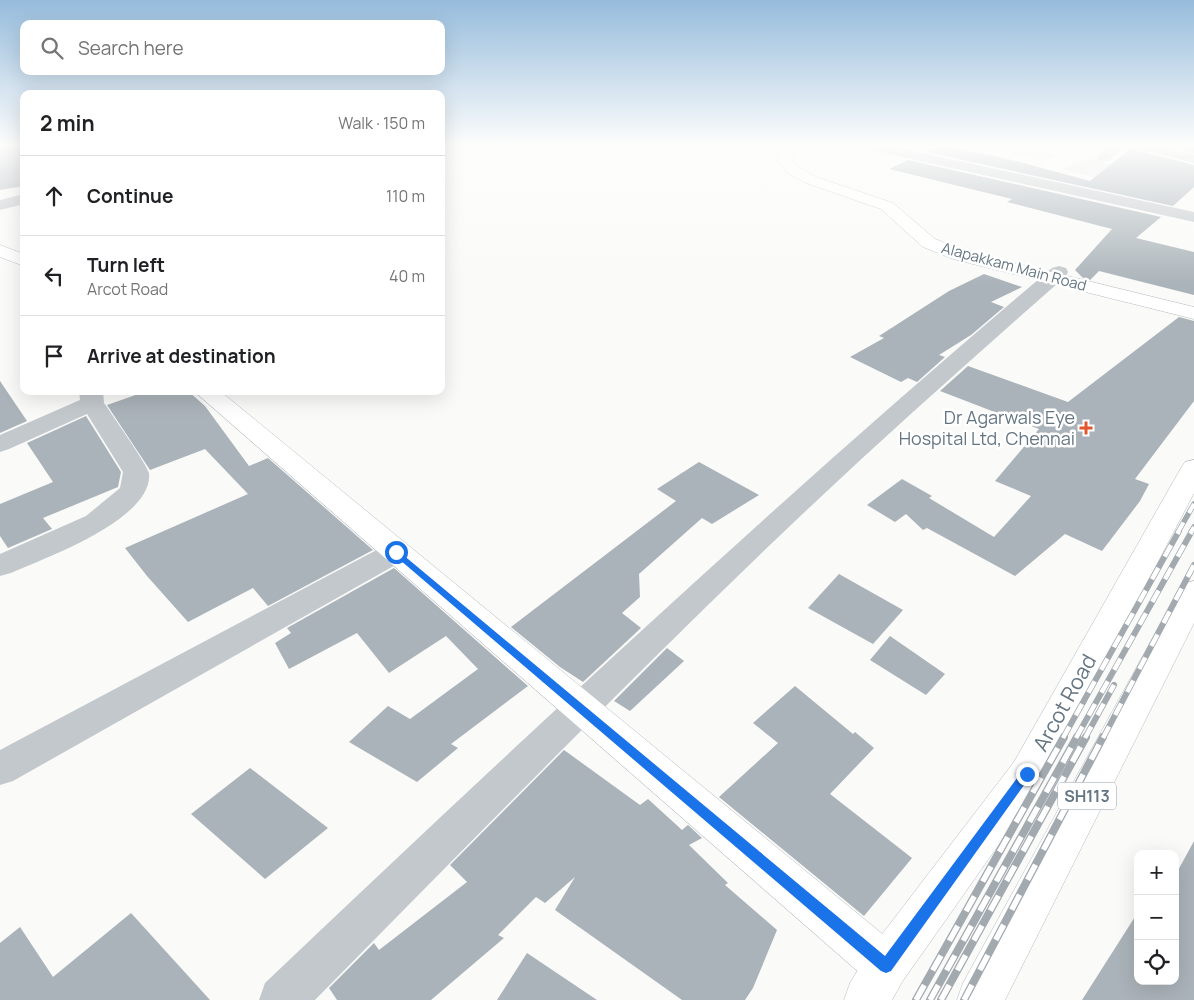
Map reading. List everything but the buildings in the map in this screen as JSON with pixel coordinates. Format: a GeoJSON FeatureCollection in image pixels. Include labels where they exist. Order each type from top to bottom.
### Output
{"type":"FeatureCollection","features":[{"type":"Feature","properties":{"kind":"main road","name":"Alapakkam Main Road"},"geometry":{"type":"LineString","coordinates":[[845,192],[887,206],[929,243],[959,255],[1194,304]]}},
{"type":"Feature","properties":{"kind":"main road","name":"Alapakkam Main Road"},"geometry":{"type":"LineString","coordinates":[[868,192],[892,200],[906,208],[947,241],[1055,275],[1194,313]]}},
{"type":"Feature","properties":{"kind":"main road"},"geometry":{"type":"LineString","coordinates":[[0,250],[20,259]]}},
{"type":"Feature","properties":{"kind":"main road"},"geometry":{"type":"LineString","coordinates":[[210,395],[580,708],[876,983]]}},
{"type":"Feature","properties":{"kind":"main road","name":"Arcot Road"},"geometry":{"type":"LineString","coordinates":[[876,983],[1027,774],[1194,468]]}},
{"type":"Feature","properties":{"kind":"main road","name":"SH113"},"geometry":{"type":"LineString","coordinates":[[980,1000],[1194,592]]}},
{"type":"Feature","properties":{"kind":"street"},"geometry":{"type":"LineString","coordinates":[[1079,192],[1194,217]]}},
{"type":"Feature","properties":{"kind":"street"},"geometry":{"type":"LineString","coordinates":[[0,205],[20,201]]}},
{"type":"Feature","properties":{"kind":"street"},"geometry":{"type":"LineString","coordinates":[[282,1000],[580,708],[803,498],[1055,275]]}},
{"type":"Feature","properties":{"kind":"street"},"geometry":{"type":"LineString","coordinates":[[0,444],[92,397],[136,472],[134,488],[130,496],[96,523],[0,566]]}},
{"type":"Feature","properties":{"kind":"street"},"geometry":{"type":"LineString","coordinates":[[0,769],[396,552]]}},
{"type":"Feature","properties":{"kind":"railway"},"geometry":{"type":"LineString","coordinates":[[1178,532],[1194,504]]}},
{"type":"Feature","properties":{"kind":"railway"},"geometry":{"type":"LineString","coordinates":[[1191,532],[1194,527]]}},
{"type":"Feature","properties":{"kind":"railway"},"geometry":{"type":"LineString","coordinates":[[1063,738],[1179,531]]}},
{"type":"Feature","properties":{"kind":"railway"},"geometry":{"type":"LineString","coordinates":[[1076,738],[1192,531]]}},
{"type":"Feature","properties":{"kind":"railway"},"geometry":{"type":"LineString","coordinates":[[1103,738],[1194,565]]}},
{"type":"Feature","properties":{"kind":"railway"},"geometry":{"type":"LineString","coordinates":[[1085,738],[1114,685]]}},
{"type":"Feature","properties":{"kind":"railway"},"geometry":{"type":"LineString","coordinates":[[916,1000],[1064,737]]}},
{"type":"Feature","properties":{"kind":"railway"},"geometry":{"type":"LineString","coordinates":[[930,1000],[1077,737]]}},
{"type":"Feature","properties":{"kind":"railway"},"geometry":{"type":"LineString","coordinates":[[941,1000],[1086,737]]}},
{"type":"Feature","properties":{"kind":"railway"},"geometry":{"type":"LineString","coordinates":[[964,1000],[1103,737]]}},
{"type":"Feature","properties":{"kind":"place","name":"Dr Agarwals Eye Hospital Ltd, Chennai"},"geometry":{"type":"Point","coordinates":[1086,428]}},
{"type":"Feature","properties":{"kind":"route"},"geometry":{"type":"LineString","coordinates":[[396,552],[886,966],[1027,774]]}}]}
